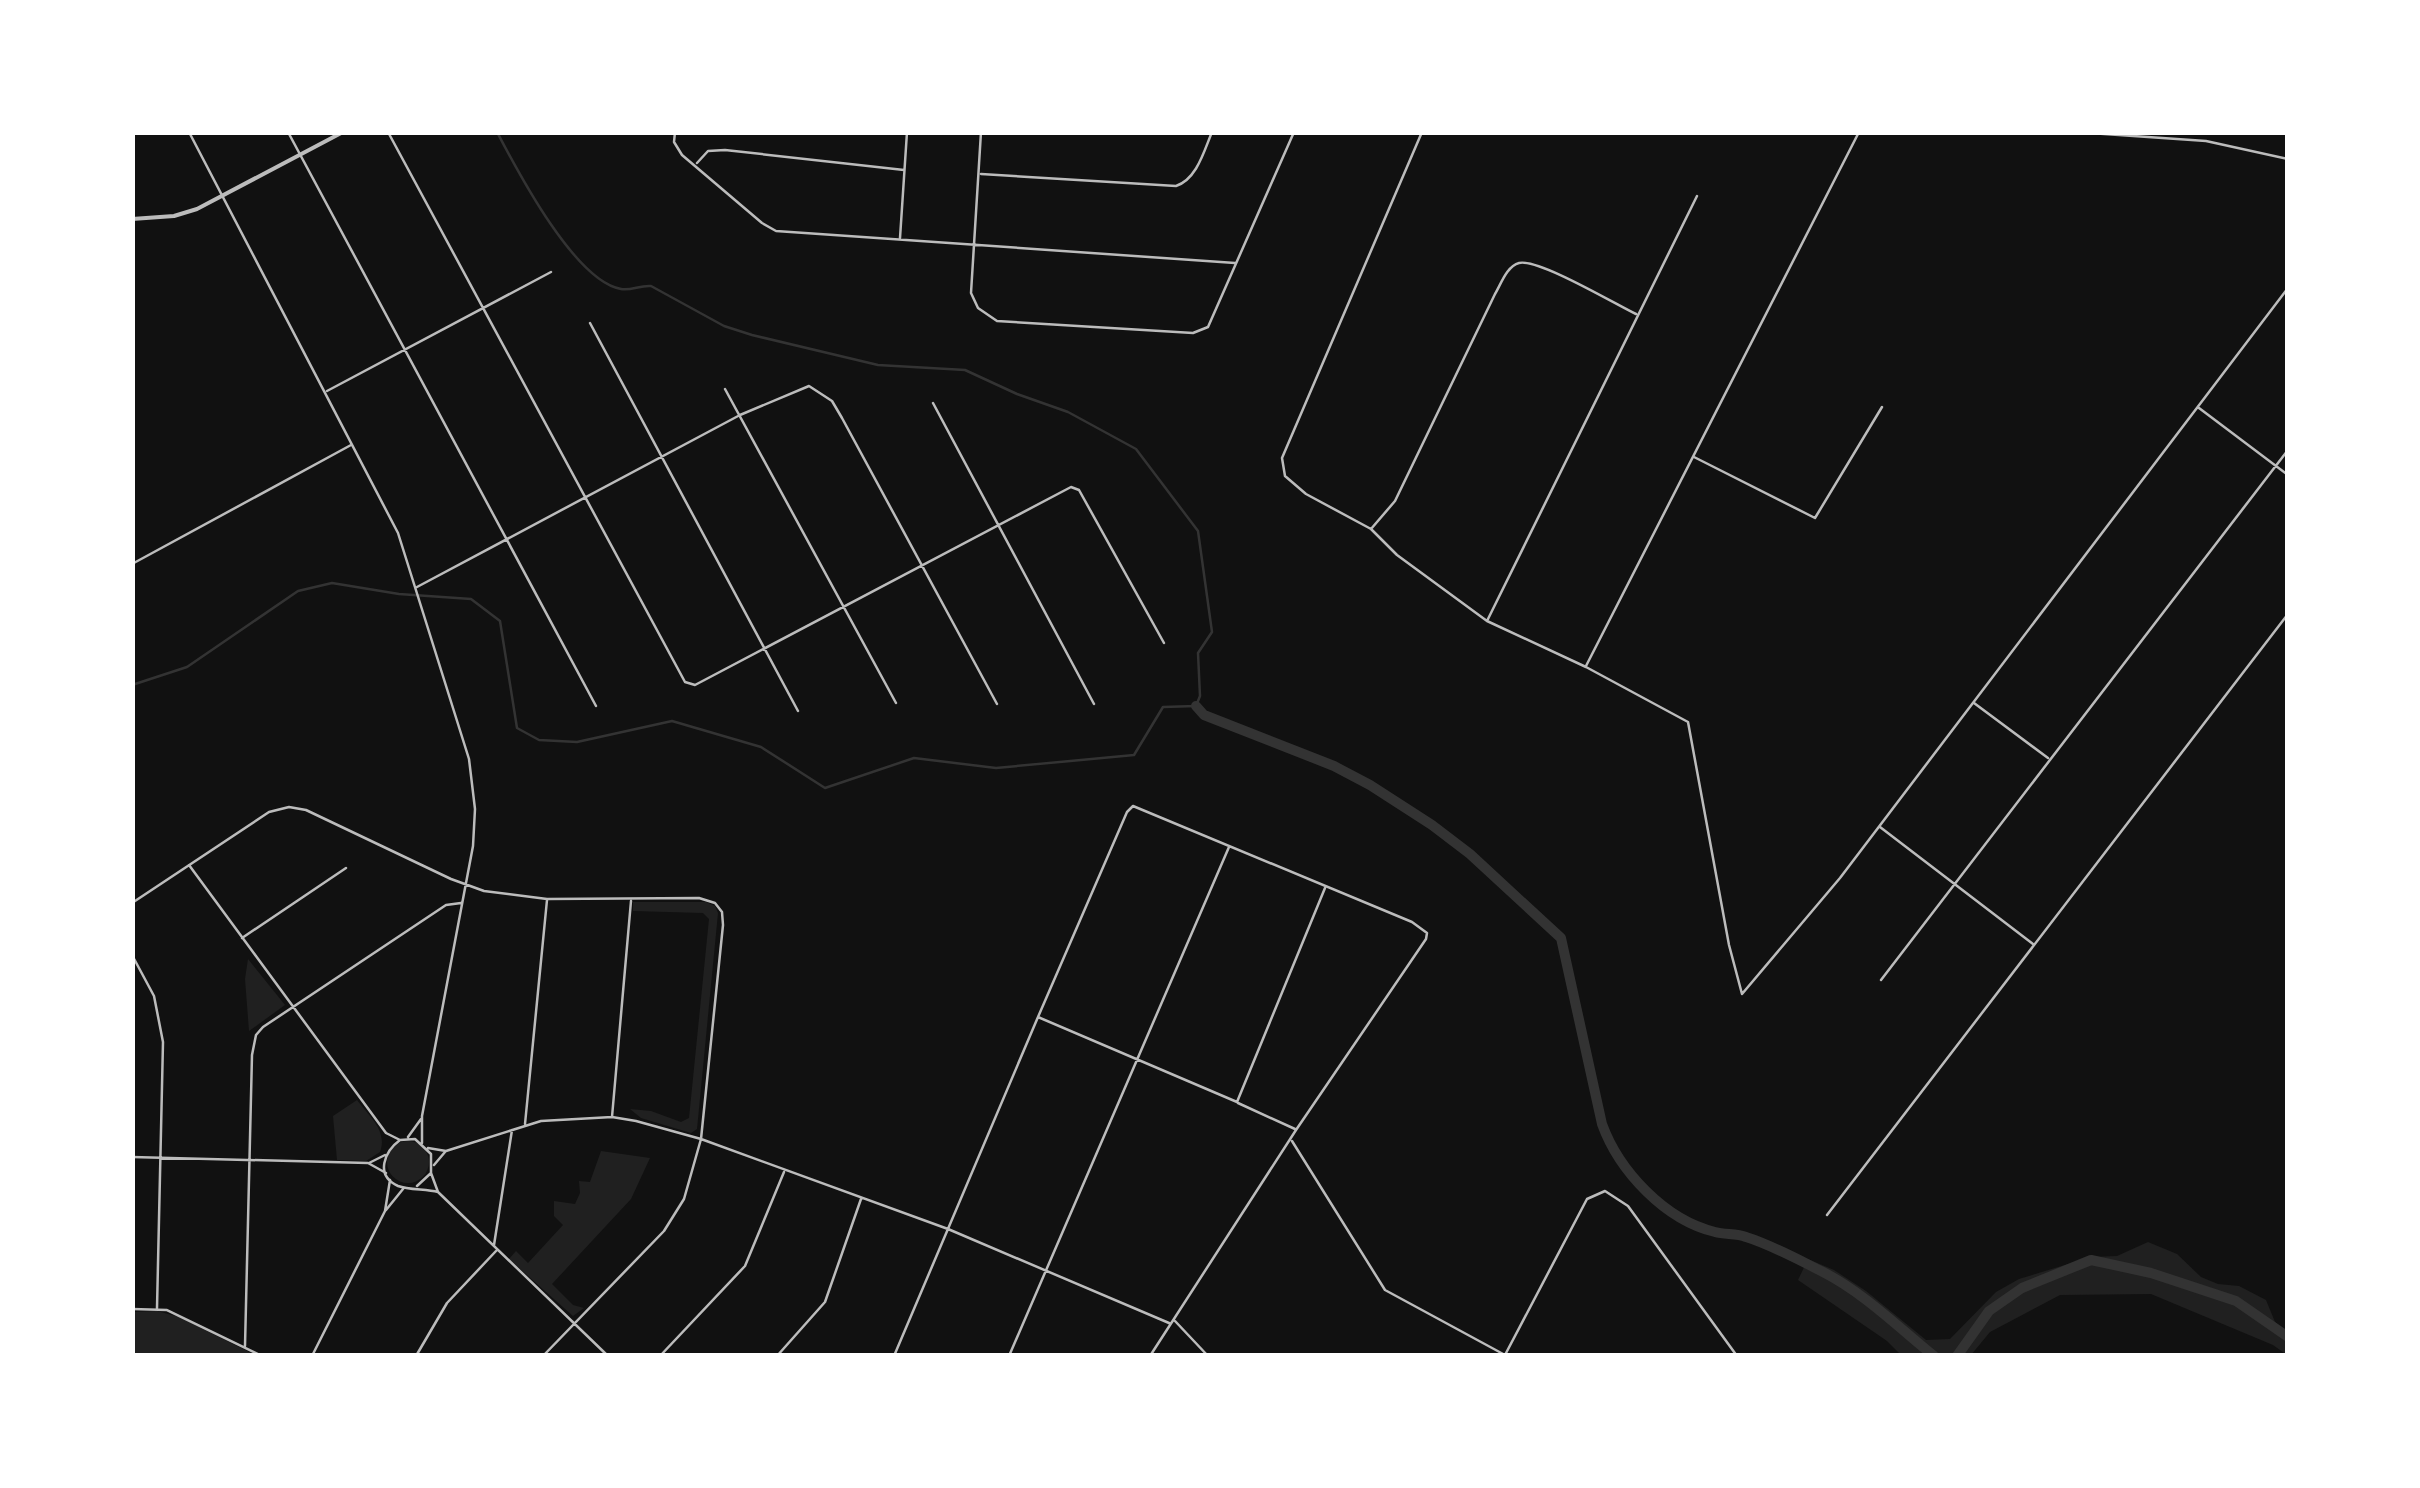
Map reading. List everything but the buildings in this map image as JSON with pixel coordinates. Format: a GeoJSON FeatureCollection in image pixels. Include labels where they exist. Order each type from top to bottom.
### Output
{"type":"FeatureCollection","features":[{"type":"Feature","properties":{"kind":"street"},"geometry":{"type":"LineString","coordinates":[[189,132],[398,533],[469,760],[475,828],[422,1116],[422,1142]]}},
{"type":"Feature","properties":{"kind":"street"},"geometry":{"type":"LineString","coordinates":[[288,132],[596,706]]}},
{"type":"Feature","properties":{"kind":"street"},"geometry":{"type":"LineString","coordinates":[[132,219],[174,216],[224,196],[343,132]]}},
{"type":"Feature","properties":{"kind":"street"},"geometry":{"type":"LineString","coordinates":[[388,132],[685,682],[696,685],[1071,487],[1080,490],[1164,643]]}},
{"type":"Feature","properties":{"kind":"street"},"geometry":{"type":"LineString","coordinates":[[675,132],[674,142],[682,155],[762,223],[776,230],[1237,263]]}},
{"type":"Feature","properties":{"kind":"street"},"geometry":{"type":"LineString","coordinates":[[900,240],[907,132]]}},
{"type":"Feature","properties":{"kind":"street"},"geometry":{"type":"LineString","coordinates":[[981,132],[971,294],[978,308],[992,319],[1193,334],[1208,327],[1293,133]]}},
{"type":"Feature","properties":{"kind":"street"},"geometry":{"type":"LineString","coordinates":[[978,173],[1176,186],[1193,174],[1212,132]]}},
{"type":"Feature","properties":{"kind":"street"},"geometry":{"type":"LineString","coordinates":[[1422,132],[1282,458],[1285,476],[1294,486],[1371,529],[1397,556],[1487,622],[1586,667],[1688,722],[1729,945],[1742,994],[1879,826],[2288,288]]}},
{"type":"Feature","properties":{"kind":"street"},"geometry":{"type":"LineString","coordinates":[[1438,132],[1488,132]]}},
{"type":"Feature","properties":{"kind":"street"},"geometry":{"type":"LineString","coordinates":[[1586,667],[1858,132]]}},
{"type":"Feature","properties":{"kind":"street"},"geometry":{"type":"LineString","coordinates":[[2075,132],[2206,141],[2288,160]]}},
{"type":"Feature","properties":{"kind":"street"},"geometry":{"type":"LineString","coordinates":[[695,166],[708,152],[725,150],[904,170]]}},
{"type":"Feature","properties":{"kind":"street"},"geometry":{"type":"LineString","coordinates":[[1487,622],[1697,196]]}},
{"type":"Feature","properties":{"kind":"street"},"geometry":{"type":"LineString","coordinates":[[1371,529],[1395,500],[1495,294],[1514,264],[1540,266],[1637,315]]}},
{"type":"Feature","properties":{"kind":"street"},"geometry":{"type":"LineString","coordinates":[[326,392],[551,272]]}},
{"type":"Feature","properties":{"kind":"street"},"geometry":{"type":"LineString","coordinates":[[590,323],[798,711]]}},
{"type":"Feature","properties":{"kind":"street"},"geometry":{"type":"LineString","coordinates":[[416,589],[740,416],[804,386],[818,388],[842,418],[997,704]]}},
{"type":"Feature","properties":{"kind":"street"},"geometry":{"type":"LineString","coordinates":[[725,389],[896,702]]}},
{"type":"Feature","properties":{"kind":"street"},"geometry":{"type":"LineString","coordinates":[[933,403],[1094,704]]}},
{"type":"Feature","properties":{"kind":"street"},"geometry":{"type":"LineString","coordinates":[[1692,457],[1815,518],[1882,407]]}},
{"type":"Feature","properties":{"kind":"street"},"geometry":{"type":"LineString","coordinates":[[2197,408],[2288,476]]}},
{"type":"Feature","properties":{"kind":"street"},"geometry":{"type":"LineString","coordinates":[[132,564],[352,444]]}},
{"type":"Feature","properties":{"kind":"street"},"geometry":{"type":"LineString","coordinates":[[1882,980],[2288,450]]}},
{"type":"Feature","properties":{"kind":"street"},"geometry":{"type":"LineString","coordinates":[[1827,1215],[2288,614]]}},
{"type":"Feature","properties":{"kind":"street"},"geometry":{"type":"LineString","coordinates":[[1973,702],[2050,760]]}},
{"type":"Feature","properties":{"kind":"street"},"geometry":{"type":"LineString","coordinates":[[894,1356],[1130,808],[1140,806],[1423,927],[1427,936],[1150,1356]]}},
{"type":"Feature","properties":{"kind":"street"},"geometry":{"type":"LineString","coordinates":[[132,903],[270,812],[297,807],[466,884],[499,894],[632,900],[699,898],[716,902],[723,917],[701,1140],[684,1199],[672,1220],[543,1356]]}},
{"type":"Feature","properties":{"kind":"street"},"geometry":{"type":"LineString","coordinates":[[1879,826],[2034,946]]}},
{"type":"Feature","properties":{"kind":"street"},"geometry":{"type":"LineString","coordinates":[[1009,1356],[1229,845]]}},
{"type":"Feature","properties":{"kind":"street"},"geometry":{"type":"LineString","coordinates":[[188,865],[386,1133],[400,1140]]}},
{"type":"Feature","properties":{"kind":"street"},"geometry":{"type":"LineString","coordinates":[[240,939],[346,868]]}},
{"type":"Feature","properties":{"kind":"street"},"geometry":{"type":"LineString","coordinates":[[1237,1102],[1326,887]]}},
{"type":"Feature","properties":{"kind":"street"},"geometry":{"type":"LineString","coordinates":[[525,1124],[548,898]]}},
{"type":"Feature","properties":{"kind":"street"},"geometry":{"type":"LineString","coordinates":[[612,1117],[632,900]]}},
{"type":"Feature","properties":{"kind":"street"},"geometry":{"type":"LineString","coordinates":[[245,1346],[254,1041],[263,1027],[293,1006],[446,905],[462,902]]}},
{"type":"Feature","properties":{"kind":"street"},"geometry":{"type":"LineString","coordinates":[[132,954],[154,996],[164,1042],[157,1308]]}},
{"type":"Feature","properties":{"kind":"street"},"geometry":{"type":"LineString","coordinates":[[1038,1017],[1296,1130]]}},
{"type":"Feature","properties":{"kind":"street"},"geometry":{"type":"LineString","coordinates":[[407,1138],[422,1116]]}},
{"type":"Feature","properties":{"kind":"street"},"geometry":{"type":"LineString","coordinates":[[428,1148],[446,1151],[525,1124],[574,1118],[612,1117],[701,1140],[948,1229],[1172,1322],[1208,1356]]}},
{"type":"Feature","properties":{"kind":"street"},"geometry":{"type":"LineString","coordinates":[[416,1356],[447,1303],[496,1248],[513,1128]]}},
{"type":"Feature","properties":{"kind":"street"},"geometry":{"type":"LineString","coordinates":[[386,1133],[388,1149]]}},
{"type":"Feature","properties":{"kind":"street"},"geometry":{"type":"LineString","coordinates":[[433,1166],[428,1148],[407,1138],[385,1155],[390,1180],[404,1188],[417,1186],[438,1192]]}},
{"type":"Feature","properties":{"kind":"street"},"geometry":{"type":"LineString","coordinates":[[1291,1140],[1385,1290],[1504,1355],[1588,1198],[1604,1192],[1628,1206],[1737,1356]]}},
{"type":"Feature","properties":{"kind":"street"},"geometry":{"type":"LineString","coordinates":[[446,1151],[431,1174],[438,1192],[608,1356]]}},
{"type":"Feature","properties":{"kind":"street"},"geometry":{"type":"LineString","coordinates":[[368,1164],[385,1155]]}},
{"type":"Feature","properties":{"kind":"street"},"geometry":{"type":"LineString","coordinates":[[132,1158],[368,1164],[386,1173]]}},
{"type":"Feature","properties":{"kind":"street"},"geometry":{"type":"LineString","coordinates":[[660,1356],[745,1266],[784,1170]]}},
{"type":"Feature","properties":{"kind":"street"},"geometry":{"type":"LineString","coordinates":[[417,1186],[431,1174]]}},
{"type":"Feature","properties":{"kind":"street"},"geometry":{"type":"LineString","coordinates":[[385,1211],[390,1180]]}},
{"type":"Feature","properties":{"kind":"street"},"geometry":{"type":"LineString","coordinates":[[312,1356],[385,1211],[404,1188]]}},
{"type":"Feature","properties":{"kind":"street"},"geometry":{"type":"LineString","coordinates":[[777,1356],[824,1302],[862,1198]]}},
{"type":"Feature","properties":{"kind":"street"},"geometry":{"type":"LineString","coordinates":[[132,1309],[157,1308],[185,1316],[262,1356]]}},
{"type":"Feature","properties":{"kind":"street"},"geometry":{"type":"LineString","coordinates":[[1508,1350],[1512,1356]]}},
{"type":"Feature","properties":{"kind":"shaded area"},"geometry":{"type":"Polygon","coordinates":[[[633,902],[706,902],[715,906],[718,913],[697,1129],[691,1133],[641,1118],[630,1109],[651,1111],[681,1122],[689,1118],[709,919],[703,913],[633,911],[633,902]]]}},
{"type":"Feature","properties":{"kind":"shaded area"},"geometry":{"type":"Polygon","coordinates":[[[248,959],[285,1005],[249,1031],[245,979],[248,959]]]}},
{"type":"Feature","properties":{"kind":"shaded area"},"geometry":{"type":"Polygon","coordinates":[[[357,1100],[379,1131],[380,1152],[366,1161],[337,1160],[333,1116],[357,1100]]]}},
{"type":"Feature","properties":{"kind":"shaded area"},"geometry":{"type":"Polygon","coordinates":[[[408,1141],[423,1147],[429,1162],[423,1177],[408,1183],[393,1177],[387,1162],[393,1147],[408,1141]]]}},
{"type":"Feature","properties":{"kind":"shaded area"},"geometry":{"type":"Polygon","coordinates":[[[601,1151],[650,1158],[631,1199],[552,1284],[573,1305],[584,1308],[573,1316],[509,1259],[516,1251],[528,1263],[563,1225],[554,1216],[554,1201],[575,1204],[580,1193],[579,1181],[590,1182],[601,1151]]]}},
{"type":"Feature","properties":{"kind":"shaded area"},"geometry":{"type":"Polygon","coordinates":[[[2148,1242],[2177,1254],[2201,1277],[2239,1286],[2266,1300],[2275,1322],[2287,1332],[2287,1355],[2273,1345],[2151,1294],[2060,1295],[1990,1332],[1971,1355],[1901,1355],[1887,1341],[1798,1280],[1808,1259],[1866,1291],[1926,1340],[1950,1339],[1996,1292],[2019,1279],[2091,1257],[2117,1256],[2148,1242]]]}},
{"type":"Feature","properties":{"kind":"shaded area"},"geometry":{"type":"Polygon","coordinates":[[[157,1311],[179,1317],[255,1355],[133,1355],[132,1312],[157,1311]]]}},
{"type":"Feature","properties":{"kind":"waterway"},"geometry":{"type":"LineString","coordinates":[[132,685],[187,667],[298,591],[332,583],[399,594],[471,599],[500,621],[517,728],[539,740],[577,742],[672,721],[761,747],[825,788],[914,758],[996,768],[1134,755],[1163,707],[1196,706],[1200,696],[1198,653],[1212,632],[1198,531],[1136,449],[1068,412],[965,370],[878,365],[752,335],[724,326],[651,286],[621,289],[603,282],[585,267],[550,222],[497,132]]}},
{"type":"Feature","properties":{"kind":"waterway"},"geometry":{"type":"LineString","coordinates":[[1196,706],[1204,715],[1334,766],[1370,785],[1470,854],[1561,938],[1602,1124],[1632,1176],[1662,1205],[1696,1226],[1756,1240],[1838,1280],[1934,1356]]}},
{"type":"Feature","properties":{"kind":"waterway"},"geometry":{"type":"LineString","coordinates":[[1957,1356],[1989,1311],[2022,1288],[2091,1260],[2151,1273],[2236,1301],[2288,1337]]}}]}
